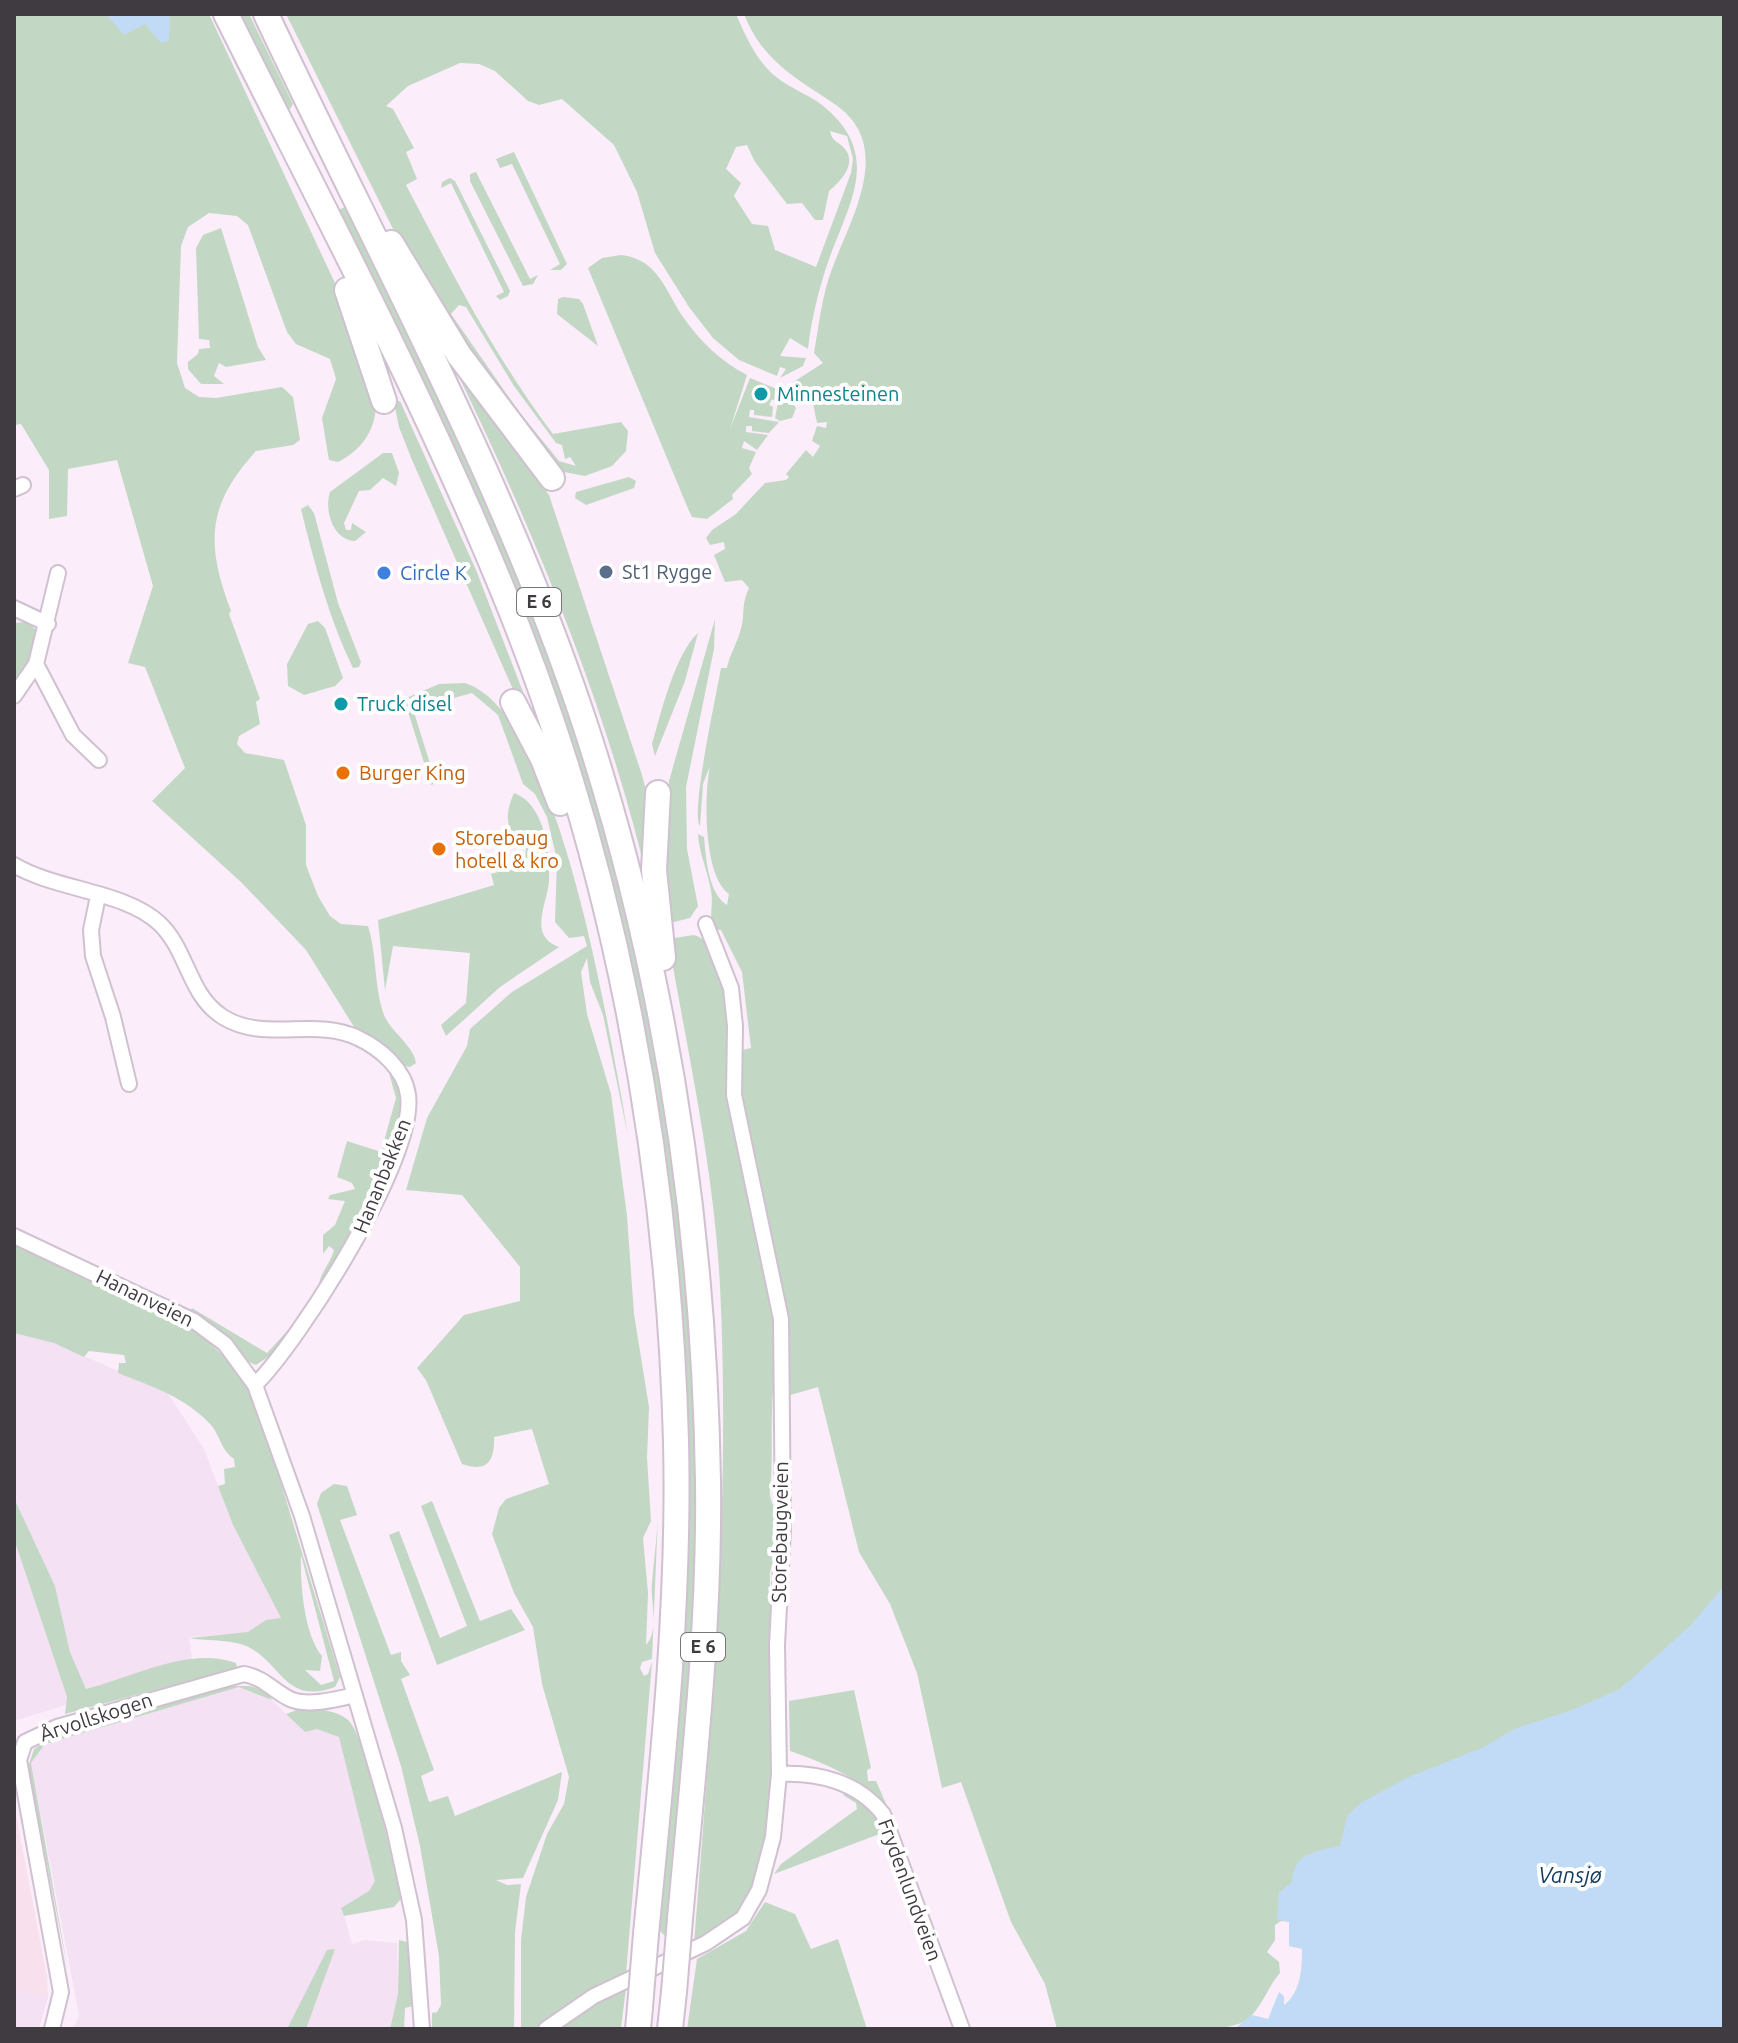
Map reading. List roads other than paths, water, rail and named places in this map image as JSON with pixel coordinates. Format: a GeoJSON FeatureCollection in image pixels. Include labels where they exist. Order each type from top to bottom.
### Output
{"type":"FeatureCollection","features":[{"type":"Feature","properties":{"kind":"highway","name":"E 6"},"geometry":{"type":"LineString","coordinates":[[226,14],[423,412],[501,586],[552,725],[611,934],[649,1134],[665,1274],[676,1444],[670,1682],[639,2018]]}},
{"type":"Feature","properties":{"kind":"highway","name":"E 6"},"geometry":{"type":"LineString","coordinates":[[266,14],[485,472],[563,663],[614,822],[666,1043],[696,1248],[708,1482],[701,1677],[670,2029]]}},
{"type":"Feature","properties":{"kind":"highway","name":"E 6"},"geometry":{"type":"LineString","coordinates":[[346,185],[373,210],[439,326],[513,431],[552,478]]}},
{"type":"Feature","properties":{"kind":"highway","name":"E 6"},"geometry":{"type":"LineString","coordinates":[[342,249],[345,284],[384,401]]}},
{"type":"Feature","properties":{"kind":"highway","name":"E 6"},"geometry":{"type":"LineString","coordinates":[[513,702],[556,791],[594,916],[611,934]]}},
{"type":"Feature","properties":{"kind":"highway","name":"E 6"},"geometry":{"type":"LineString","coordinates":[[658,793],[656,904],[673,1013],[666,1043]]}},
{"type":"Feature","properties":{"kind":"street"},"geometry":{"type":"LineString","coordinates":[[14,696],[36,664],[58,573]]}},
{"type":"Feature","properties":{"kind":"street"},"geometry":{"type":"LineString","coordinates":[[14,608],[48,624]]}},
{"type":"Feature","properties":{"kind":"street"},"geometry":{"type":"LineString","coordinates":[[36,664],[73,735],[99,760]]}},
{"type":"Feature","properties":{"kind":"street","name":"Hananbakken"},"geometry":{"type":"LineString","coordinates":[[14,865],[50,882],[134,907],[159,923],[173,940],[197,992],[224,1018],[252,1028],[340,1031],[378,1050],[403,1079],[408,1109],[395,1154],[359,1234],[308,1317],[255,1385]]}},
{"type":"Feature","properties":{"kind":"street"},"geometry":{"type":"LineString","coordinates":[[98,896],[91,930],[93,956],[113,1017],[129,1084]]}},
{"type":"Feature","properties":{"kind":"street","name":"Storebaugveien"},"geometry":{"type":"LineString","coordinates":[[546,2029],[594,1996],[706,1943],[743,1918],[759,1890],[767,1863],[779,1774],[777,1645],[783,1529],[781,1319],[734,1095],[735,1026],[731,988],[706,924]]}},
{"type":"Feature","properties":{"kind":"street","name":"Hananveien"},"geometry":{"type":"LineString","coordinates":[[14,1236],[194,1321],[225,1344],[255,1385]]}},
{"type":"Feature","properties":{"kind":"street"},"geometry":{"type":"LineString","coordinates":[[255,1385],[302,1516],[394,1828],[414,1920],[422,2029]]}},
{"type":"Feature","properties":{"kind":"street","name":"Årvollskogen"},"geometry":{"type":"LineString","coordinates":[[52,2029],[61,1992],[22,1783],[20,1749],[25,1742],[57,1727],[244,1674],[269,1682],[288,1698],[297,1701],[355,1695]]}},
{"type":"Feature","properties":{"kind":"street","name":"Frydenlundveien"},"geometry":{"type":"LineString","coordinates":[[779,1774],[800,1773],[849,1786],[870,1797],[883,1814],[962,2029]]}},
{"type":"Feature","properties":{"kind":"water"},"geometry":{"type":"Polygon","coordinates":[[[106,14],[170,14],[169,40],[161,43],[145,24],[124,35],[106,14]]]}},
{"type":"Feature","properties":{"kind":"water","name":"Vansjø"},"geometry":{"type":"Polygon","coordinates":[[[1724,1586],[1724,2029],[1234,2029],[1252,2015],[1268,2019],[1279,1992],[1284,1996],[1284,2005],[1294,1994],[1301,1972],[1302,1949],[1289,1946],[1289,1922],[1277,1919],[1279,1893],[1292,1882],[1302,1858],[1316,1851],[1340,1846],[1347,1816],[1362,1802],[1409,1777],[1484,1747],[1514,1729],[1572,1710],[1620,1689],[1690,1626],[1724,1586]]]}},
{"type":"Feature","properties":{"kind":"place","name":"Minnesteinen"},"geometry":{"type":"Point","coordinates":[761,394]}},
{"type":"Feature","properties":{"kind":"place","name":"St1 Rygge"},"geometry":{"type":"Point","coordinates":[606,572]}},
{"type":"Feature","properties":{"kind":"place","name":"Circle K"},"geometry":{"type":"Point","coordinates":[384,573]}},
{"type":"Feature","properties":{"kind":"place","name":"Truck disel"},"geometry":{"type":"Point","coordinates":[341,704]}},
{"type":"Feature","properties":{"kind":"place","name":"Burger King"},"geometry":{"type":"Point","coordinates":[343,773]}},
{"type":"Feature","properties":{"kind":"place","name":"Storebaug hotell & kro"},"geometry":{"type":"Point","coordinates":[439,849]}}]}
